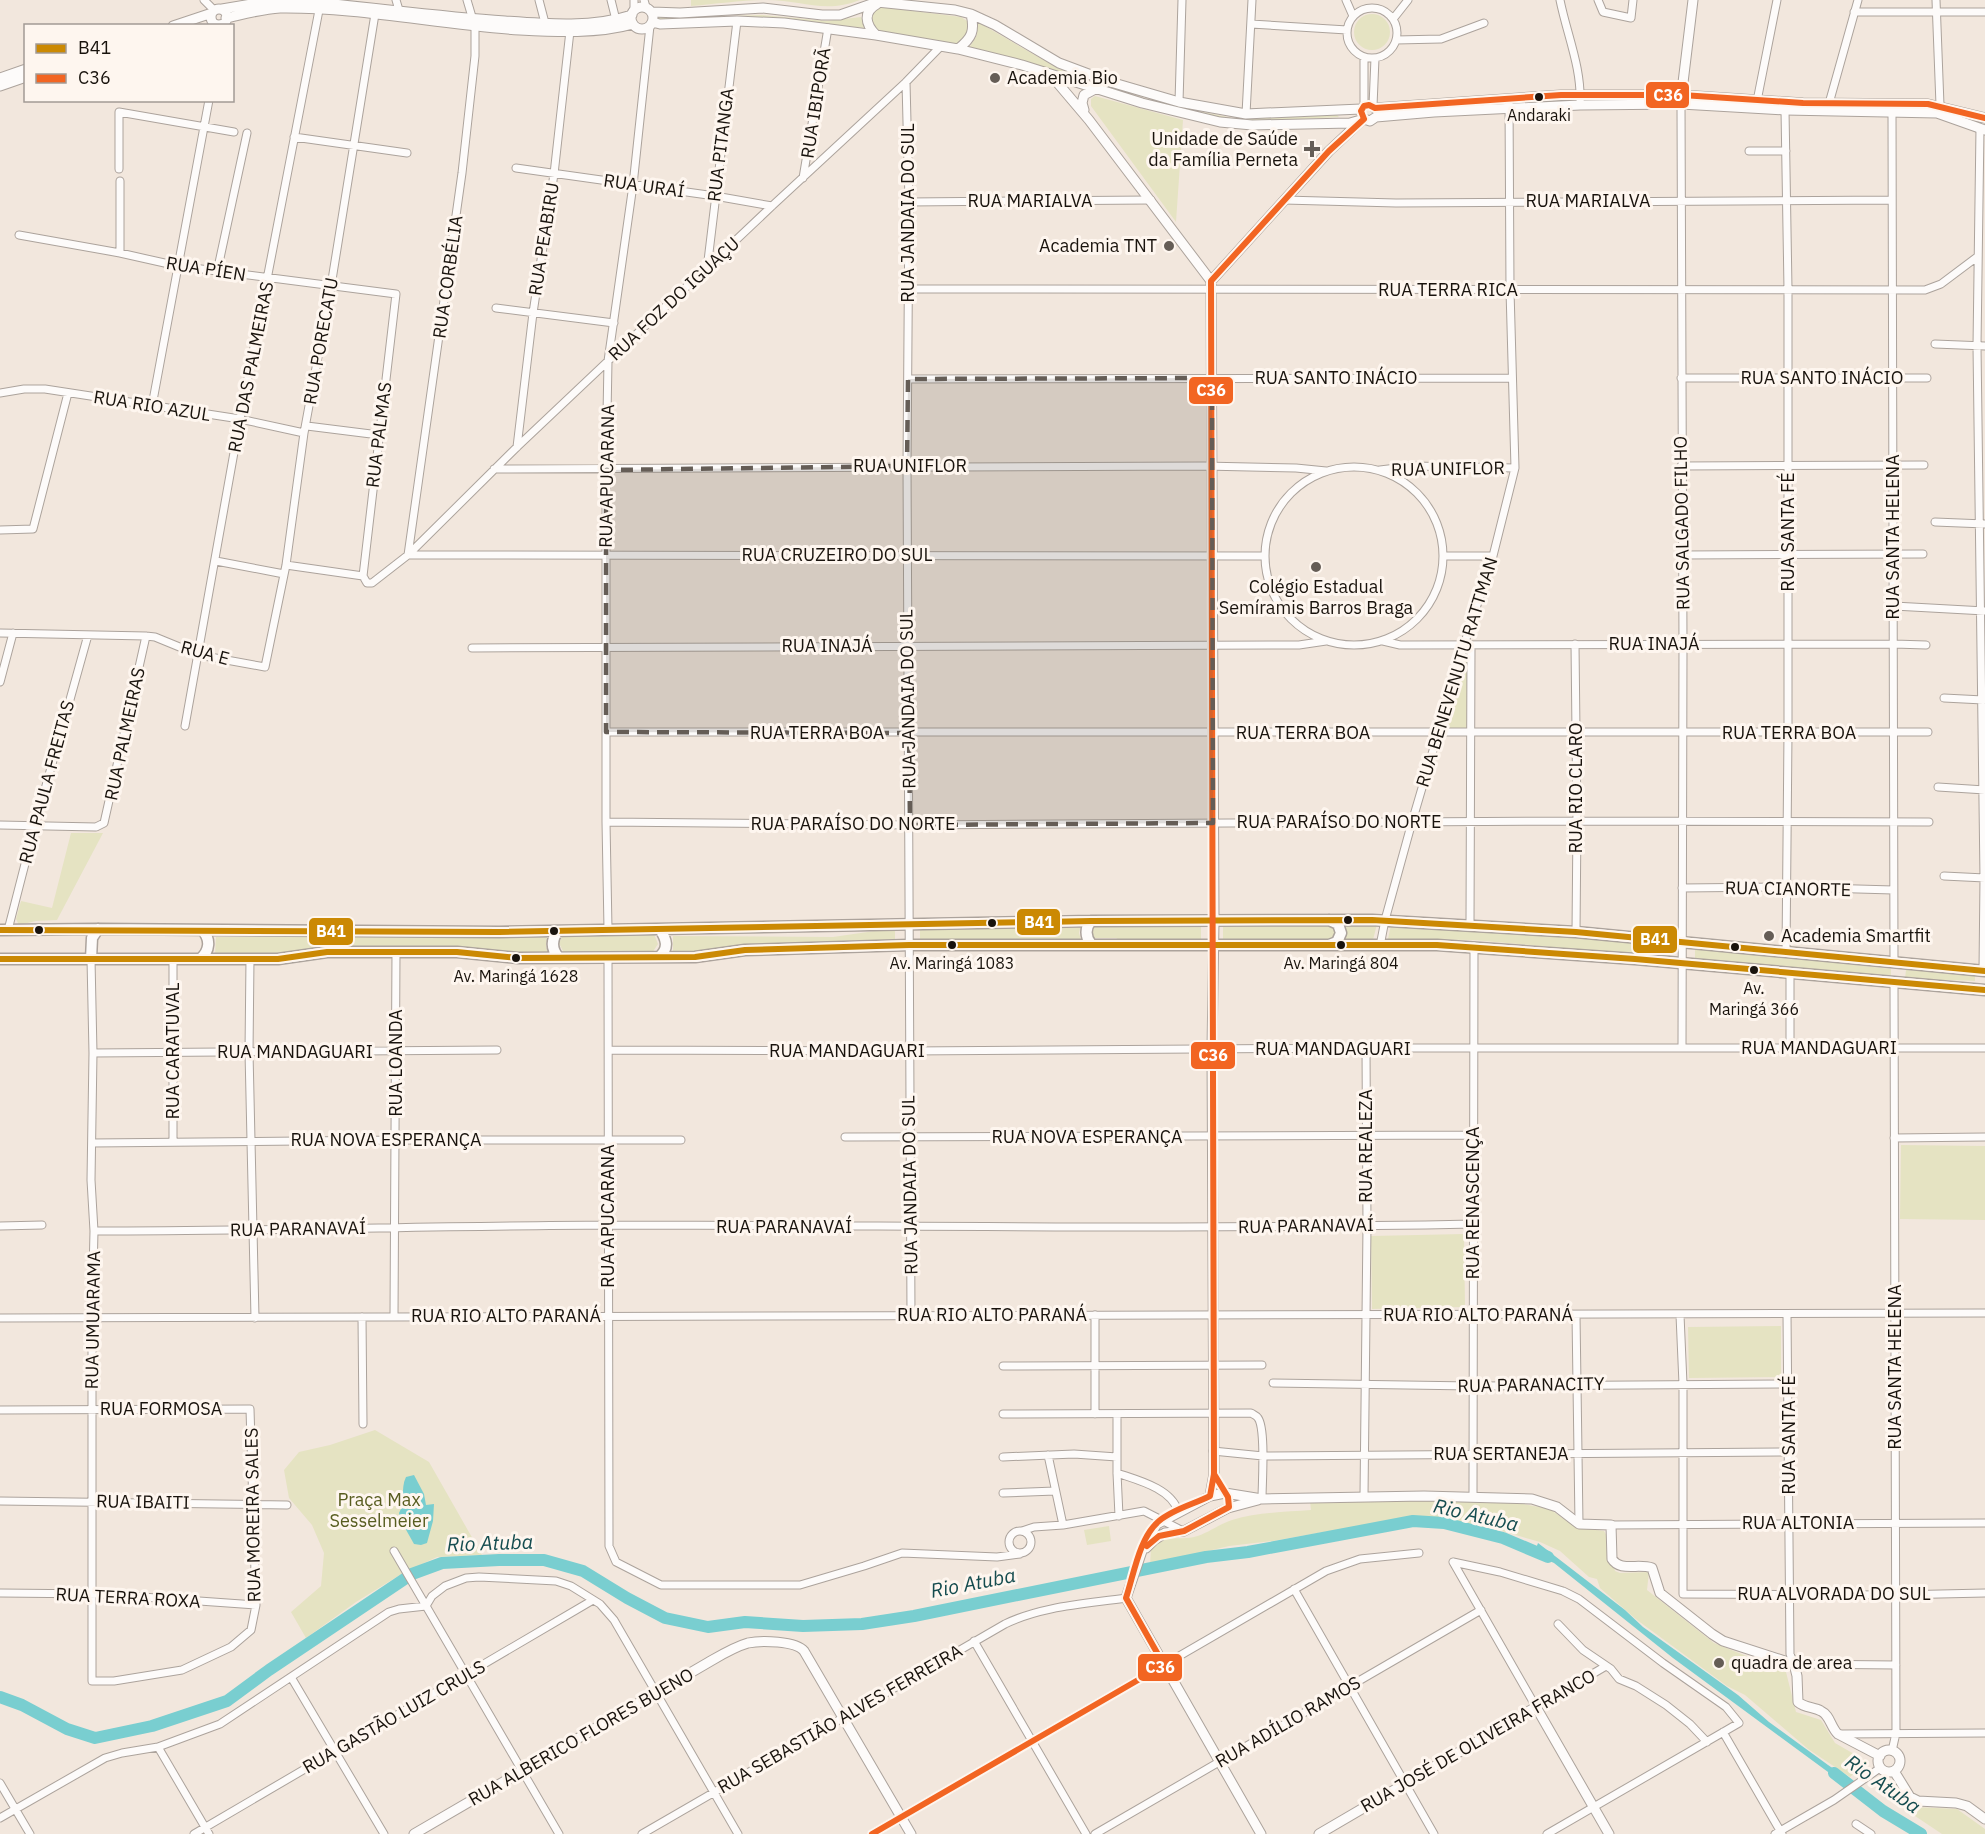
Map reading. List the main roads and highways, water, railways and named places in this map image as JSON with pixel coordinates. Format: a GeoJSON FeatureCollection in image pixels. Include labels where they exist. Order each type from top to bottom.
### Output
{"type":"FeatureCollection","features":[{"type":"Feature","properties":{"kind":"main road"},"geometry":{"type":"LineString","coordinates":[[1328,945],[1337,942],[1341,933],[1338,924],[1329,920]]}},
{"type":"Feature","properties":{"kind":"main road"},"geometry":{"type":"LineString","coordinates":[[0,959],[278,959],[327,952],[457,952],[518,958],[695,957],[745,950],[909,945],[1474,946],[1984,990],[1984,971],[1576,933],[1385,920],[1091,921],[558,931],[4,930]]}},
{"type":"Feature","properties":{"kind":"main road"},"geometry":{"type":"LineString","coordinates":[[1091,921],[1086,934],[1091,944]]}},
{"type":"Feature","properties":{"kind":"main road"},"geometry":{"type":"LineString","coordinates":[[91,960],[92,938],[98,929]]}},
{"type":"Feature","properties":{"kind":"main road"},"geometry":{"type":"LineString","coordinates":[[659,957],[666,949],[660,929]]}},
{"type":"Feature","properties":{"kind":"main road"},"geometry":{"type":"LineString","coordinates":[[200,959],[205,956],[209,945],[208,938],[202,930]]}},
{"type":"Feature","properties":{"kind":"main road"},"geometry":{"type":"LineString","coordinates":[[558,931],[553,943],[555,953],[560,958]]}},
{"type":"Feature","properties":{"kind":"main road"},"geometry":{"type":"LineString","coordinates":[[1894,963],[1894,983]]}},
{"type":"Feature","properties":{"kind":"water"},"geometry":{"type":"Polygon","coordinates":[[[414,1475],[424,1494],[426,1505],[434,1504],[433,1521],[427,1543],[421,1545],[414,1544],[399,1513],[406,1477],[414,1475]]]}},
{"type":"Feature","properties":{"kind":"water"},"geometry":{"type":"Polygon","coordinates":[[[1538,1543],[1625,1610],[1643,1627],[1850,1780],[1843,1783],[1673,1658],[1554,1563],[1534,1554],[1538,1543]]]}},
{"type":"Feature","properties":{"kind":"waterway","name":"Rio Atuba"},"geometry":{"type":"LineString","coordinates":[[0,1697],[22,1705],[67,1729],[95,1738],[152,1726],[227,1701],[412,1574],[442,1563],[544,1560],[583,1571],[665,1618],[708,1627],[745,1622],[803,1626],[862,1624],[914,1616],[1206,1557],[1248,1552],[1413,1521],[1444,1523],[1503,1538],[1548,1557]]}},
{"type":"Feature","properties":{"kind":"waterway","name":"Rio Atuba"},"geometry":{"type":"LineString","coordinates":[[1834,1773],[1883,1811],[1921,1834]]}},
{"type":"Feature","properties":{"kind":"place","name":"Academia Bio"},"geometry":{"type":"Point","coordinates":[995,78]}},
{"type":"Feature","properties":{"kind":"place","name":"Andaraki"},"geometry":{"type":"Point","coordinates":[1539,97]}},
{"type":"Feature","properties":{"kind":"place","name":"Unidade de Saúde da Família Perneta"},"geometry":{"type":"Point","coordinates":[1312,149]}},
{"type":"Feature","properties":{"kind":"place","name":"Academia TNT"},"geometry":{"type":"Point","coordinates":[1169,246]}},
{"type":"Feature","properties":{"kind":"place","name":"Colégio Estadual Semíramis Barros Braga"},"geometry":{"type":"Point","coordinates":[1316,567]}},
{"type":"Feature","properties":{"kind":"place","name":"Academia Smartfit"},"geometry":{"type":"Point","coordinates":[1769,936]}},
{"type":"Feature","properties":{"kind":"place","name":"Av. Maringá 1083"},"geometry":{"type":"Point","coordinates":[952,945]}},
{"type":"Feature","properties":{"kind":"place","name":"Av. Maringá 804"},"geometry":{"type":"Point","coordinates":[1341,945]}},
{"type":"Feature","properties":{"kind":"place","name":"Av. Maringá 1628"},"geometry":{"type":"Point","coordinates":[516,958]}},
{"type":"Feature","properties":{"kind":"place","name":"Av. Maringá 366"},"geometry":{"type":"Point","coordinates":[1754,970]}},
{"type":"Feature","properties":{"kind":"place","name":"quadra de area"},"geometry":{"type":"Point","coordinates":[1719,1663]}},
{"type":"Feature","properties":{"kind":"park label","name":"Praça Max Sesselmeier"},"geometry":{"type":"Point","coordinates":[379,1510]}}]}
